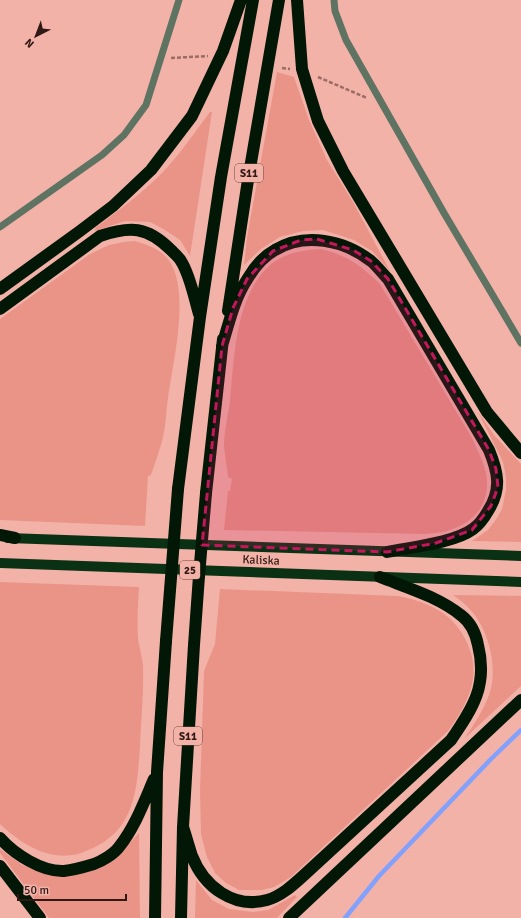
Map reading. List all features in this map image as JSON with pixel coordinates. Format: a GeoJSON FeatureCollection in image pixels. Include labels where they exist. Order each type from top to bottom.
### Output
{"type":"FeatureCollection","features":[{"type":"Feature","properties":{"kind":"highway"},"geometry":{"type":"LineString","coordinates":[[0,289],[113,206],[151,170],[192,116],[223,51],[240,0]]}},
{"type":"Feature","properties":{"kind":"highway","name":"S11"},"geometry":{"type":"LineString","coordinates":[[155,918],[157,772],[178,489],[200,317],[221,177],[253,0]]}},
{"type":"Feature","properties":{"kind":"highway","name":"S11"},"geometry":{"type":"LineString","coordinates":[[181,918],[183,827],[194,645],[206,493],[222,346],[248,180],[279,0]]}},
{"type":"Feature","properties":{"kind":"highway"},"geometry":{"type":"LineString","coordinates":[[297,0],[302,69],[318,121],[340,165],[455,360],[487,412],[521,453]]}},
{"type":"Feature","properties":{"kind":"highway"},"geometry":{"type":"LineString","coordinates":[[0,309],[100,236],[117,230],[134,230],[151,234],[166,245],[181,260],[190,281],[200,317]]}},
{"type":"Feature","properties":{"kind":"highway"},"geometry":{"type":"LineString","coordinates":[[222,346],[233,308],[247,279],[273,250],[285,245],[301,240],[317,239],[338,243],[371,261],[388,279],[489,450],[496,469],[498,488],[491,506],[482,522],[472,530],[462,535],[436,543],[387,552]]}},
{"type":"Feature","properties":{"kind":"highway"},"geometry":{"type":"LineString","coordinates":[[0,536],[15,538]]}},
{"type":"Feature","properties":{"kind":"highway"},"geometry":{"type":"LineString","coordinates":[[183,827],[192,857],[200,872],[214,888],[231,899],[250,903],[268,900],[285,891],[303,876],[451,740],[469,714],[478,694],[482,676],[481,655],[476,634],[463,617],[447,606],[431,597],[380,577]]}},
{"type":"Feature","properties":{"kind":"highway"},"geometry":{"type":"LineString","coordinates":[[289,918],[521,700]]}},
{"type":"Feature","properties":{"kind":"highway"},"geometry":{"type":"LineString","coordinates":[[0,838],[5,844],[23,858],[44,867],[63,871],[83,868],[101,861],[118,849],[132,829],[157,772]]}},
{"type":"Feature","properties":{"kind":"highway"},"geometry":{"type":"LineString","coordinates":[[0,866],[40,918]]}},
{"type":"Feature","properties":{"kind":"main road","name":"Kaliska"},"geometry":{"type":"LineString","coordinates":[[15,538],[521,556]]}},
{"type":"Feature","properties":{"kind":"main road","name":"Kaliska"},"geometry":{"type":"LineString","coordinates":[[0,563],[521,582]]}},
{"type":"Feature","properties":{"kind":"lane"},"geometry":{"type":"LineString","coordinates":[[0,227],[102,155],[124,135],[146,105],[179,0]]}},
{"type":"Feature","properties":{"kind":"lane"},"geometry":{"type":"LineString","coordinates":[[334,0],[335,11],[346,40],[444,213],[521,342]]}},
{"type":"Feature","properties":{"kind":"path"},"geometry":{"type":"LineString","coordinates":[[161,58],[212,56]]}},
{"type":"Feature","properties":{"kind":"path"},"geometry":{"type":"LineString","coordinates":[[317,76],[382,104]]}},
{"type":"Feature","properties":{"kind":"highlighted area"},"geometry":{"type":"Polygon","coordinates":[[[317,239],[353,250],[371,261],[388,279],[489,450],[496,469],[498,487],[491,506],[472,530],[436,543],[387,552],[202,545],[222,346],[233,308],[247,279],[273,251],[301,240],[317,239]]]}},
{"type":"Feature","properties":{"kind":"shaded area"},"geometry":{"type":"Polygon","coordinates":[[[277,72],[294,77],[309,120],[327,160],[353,202],[390,271],[372,251],[354,240],[323,230],[303,231],[280,237],[261,249],[244,265],[247,237],[277,72]]]}},
{"type":"Feature","properties":{"kind":"shaded area"},"geometry":{"type":"Polygon","coordinates":[[[210,112],[212,112],[190,256],[180,240],[150,222],[125,221],[95,231],[95,228],[137,196],[167,168],[210,112]]]}},
{"type":"Feature","properties":{"kind":"shaded area"},"geometry":{"type":"Polygon","coordinates":[[[135,241],[150,246],[167,258],[176,275],[179,291],[176,348],[164,432],[151,475],[148,476],[145,526],[0,520],[0,319],[90,254],[109,245],[135,241]]]}},
{"type":"Feature","properties":{"kind":"shaded area"},"geometry":{"type":"Polygon","coordinates":[[[321,249],[339,255],[353,262],[366,271],[380,284],[472,438],[486,471],[487,492],[481,508],[476,514],[470,520],[455,528],[439,533],[425,534],[224,530],[228,491],[230,491],[232,479],[228,477],[224,446],[225,435],[235,350],[247,298],[255,283],[265,270],[277,260],[306,250],[321,249]]]}},
{"type":"Feature","properties":{"kind":"shaded area"},"geometry":{"type":"Polygon","coordinates":[[[478,412],[494,435],[521,464],[521,542],[472,541],[488,530],[497,518],[502,509],[506,490],[506,477],[503,462],[478,412]]]}},
{"type":"Feature","properties":{"kind":"shaded area"},"geometry":{"type":"Polygon","coordinates":[[[0,582],[139,587],[138,641],[143,665],[143,685],[140,747],[136,787],[128,815],[115,833],[99,845],[81,853],[59,856],[37,850],[17,838],[0,824],[0,582]]]}},
{"type":"Feature","properties":{"kind":"shaded area"},"geometry":{"type":"Polygon","coordinates":[[[220,589],[398,596],[416,600],[434,607],[457,626],[463,634],[471,652],[473,661],[474,670],[472,686],[467,700],[448,731],[291,877],[274,887],[262,890],[239,890],[226,883],[215,873],[207,857],[201,834],[200,790],[204,671],[215,644],[220,589]]]}},
{"type":"Feature","properties":{"kind":"shaded area"},"geometry":{"type":"Polygon","coordinates":[[[453,595],[521,596],[521,686],[465,738],[487,701],[492,685],[493,675],[491,652],[479,621],[469,608],[453,595]]]}},
{"type":"Feature","properties":{"kind":"shaded area"},"geometry":{"type":"Polygon","coordinates":[[[139,833],[140,918],[49,918],[0,853],[0,849],[22,865],[44,873],[117,856],[139,833]]]}},
{"type":"Feature","properties":{"kind":"shaded area"},"geometry":{"type":"Polygon","coordinates":[[[196,880],[212,900],[229,909],[253,912],[268,910],[295,895],[297,897],[277,918],[195,918],[196,880]]]}},
{"type":"Feature","properties":{"kind":"waterway"},"geometry":{"type":"LineString","coordinates":[[345,918],[379,876],[491,759],[521,730]]}}]}
